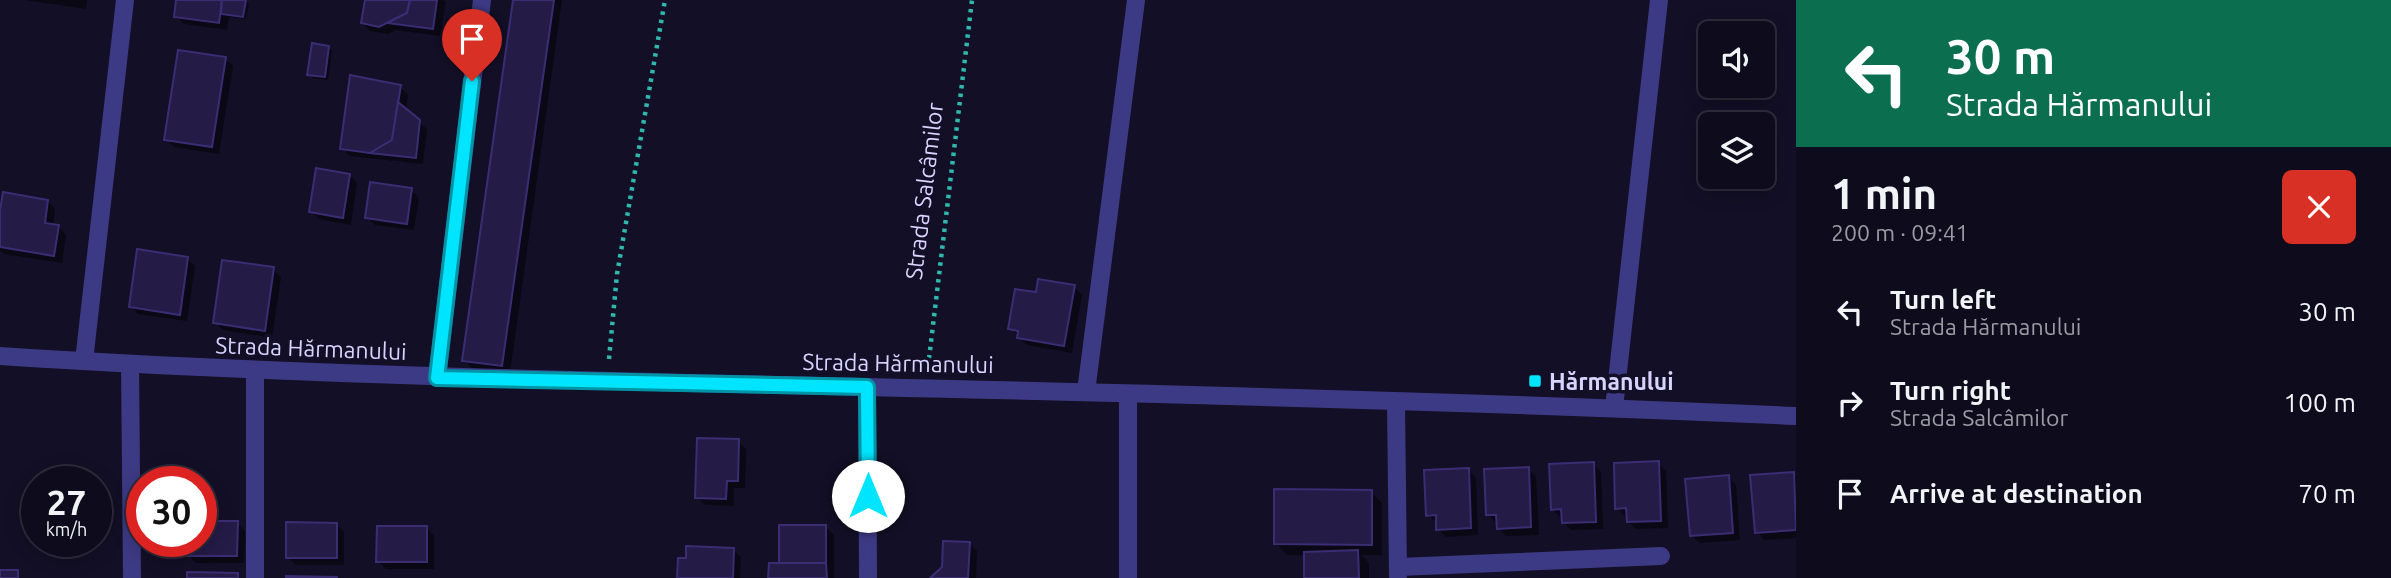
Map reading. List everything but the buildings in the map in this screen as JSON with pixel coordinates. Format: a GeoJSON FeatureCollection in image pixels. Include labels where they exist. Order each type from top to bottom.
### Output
{"type":"FeatureCollection","features":[{"type":"Feature","properties":{"kind":"street"},"geometry":{"type":"LineString","coordinates":[[84,361],[125,0]]}},
{"type":"Feature","properties":{"kind":"street"},"geometry":{"type":"LineString","coordinates":[[437,378],[482,0]]}},
{"type":"Feature","properties":{"kind":"street"},"geometry":{"type":"LineString","coordinates":[[1086,392],[1136,0]]}},
{"type":"Feature","properties":{"kind":"street"},"geometry":{"type":"LineString","coordinates":[[1614,408],[1659,0]]}},
{"type":"Feature","properties":{"kind":"street","name":"Strada Hărmanului"},"geometry":{"type":"LineString","coordinates":[[0,356],[255,371],[437,378],[1086,392],[1796,416]]}},
{"type":"Feature","properties":{"kind":"street"},"geometry":{"type":"LineString","coordinates":[[130,364],[132,578]]}},
{"type":"Feature","properties":{"kind":"street"},"geometry":{"type":"LineString","coordinates":[[255,371],[255,578]]}},
{"type":"Feature","properties":{"kind":"street"},"geometry":{"type":"LineString","coordinates":[[867,387],[868,578]]}},
{"type":"Feature","properties":{"kind":"street"},"geometry":{"type":"LineString","coordinates":[[1128,395],[1128,578]]}},
{"type":"Feature","properties":{"kind":"street"},"geometry":{"type":"LineString","coordinates":[[1396,401],[1398,572],[1661,556]]}},
{"type":"Feature","properties":{"kind":"path"},"geometry":{"type":"LineString","coordinates":[[607,381],[617,274],[665,0]]}},
{"type":"Feature","properties":{"kind":"path","name":"Strada Salcâmilor"},"geometry":{"type":"LineString","coordinates":[[925,388],[972,0]]}},
{"type":"Feature","properties":{"kind":"place","name":"Hărmanului"},"geometry":{"type":"Point","coordinates":[1535,381]}},
{"type":"Feature","properties":{"kind":"route"},"geometry":{"type":"LineString","coordinates":[[472,81],[437,378],[867,387],[868,496]]}}]}
